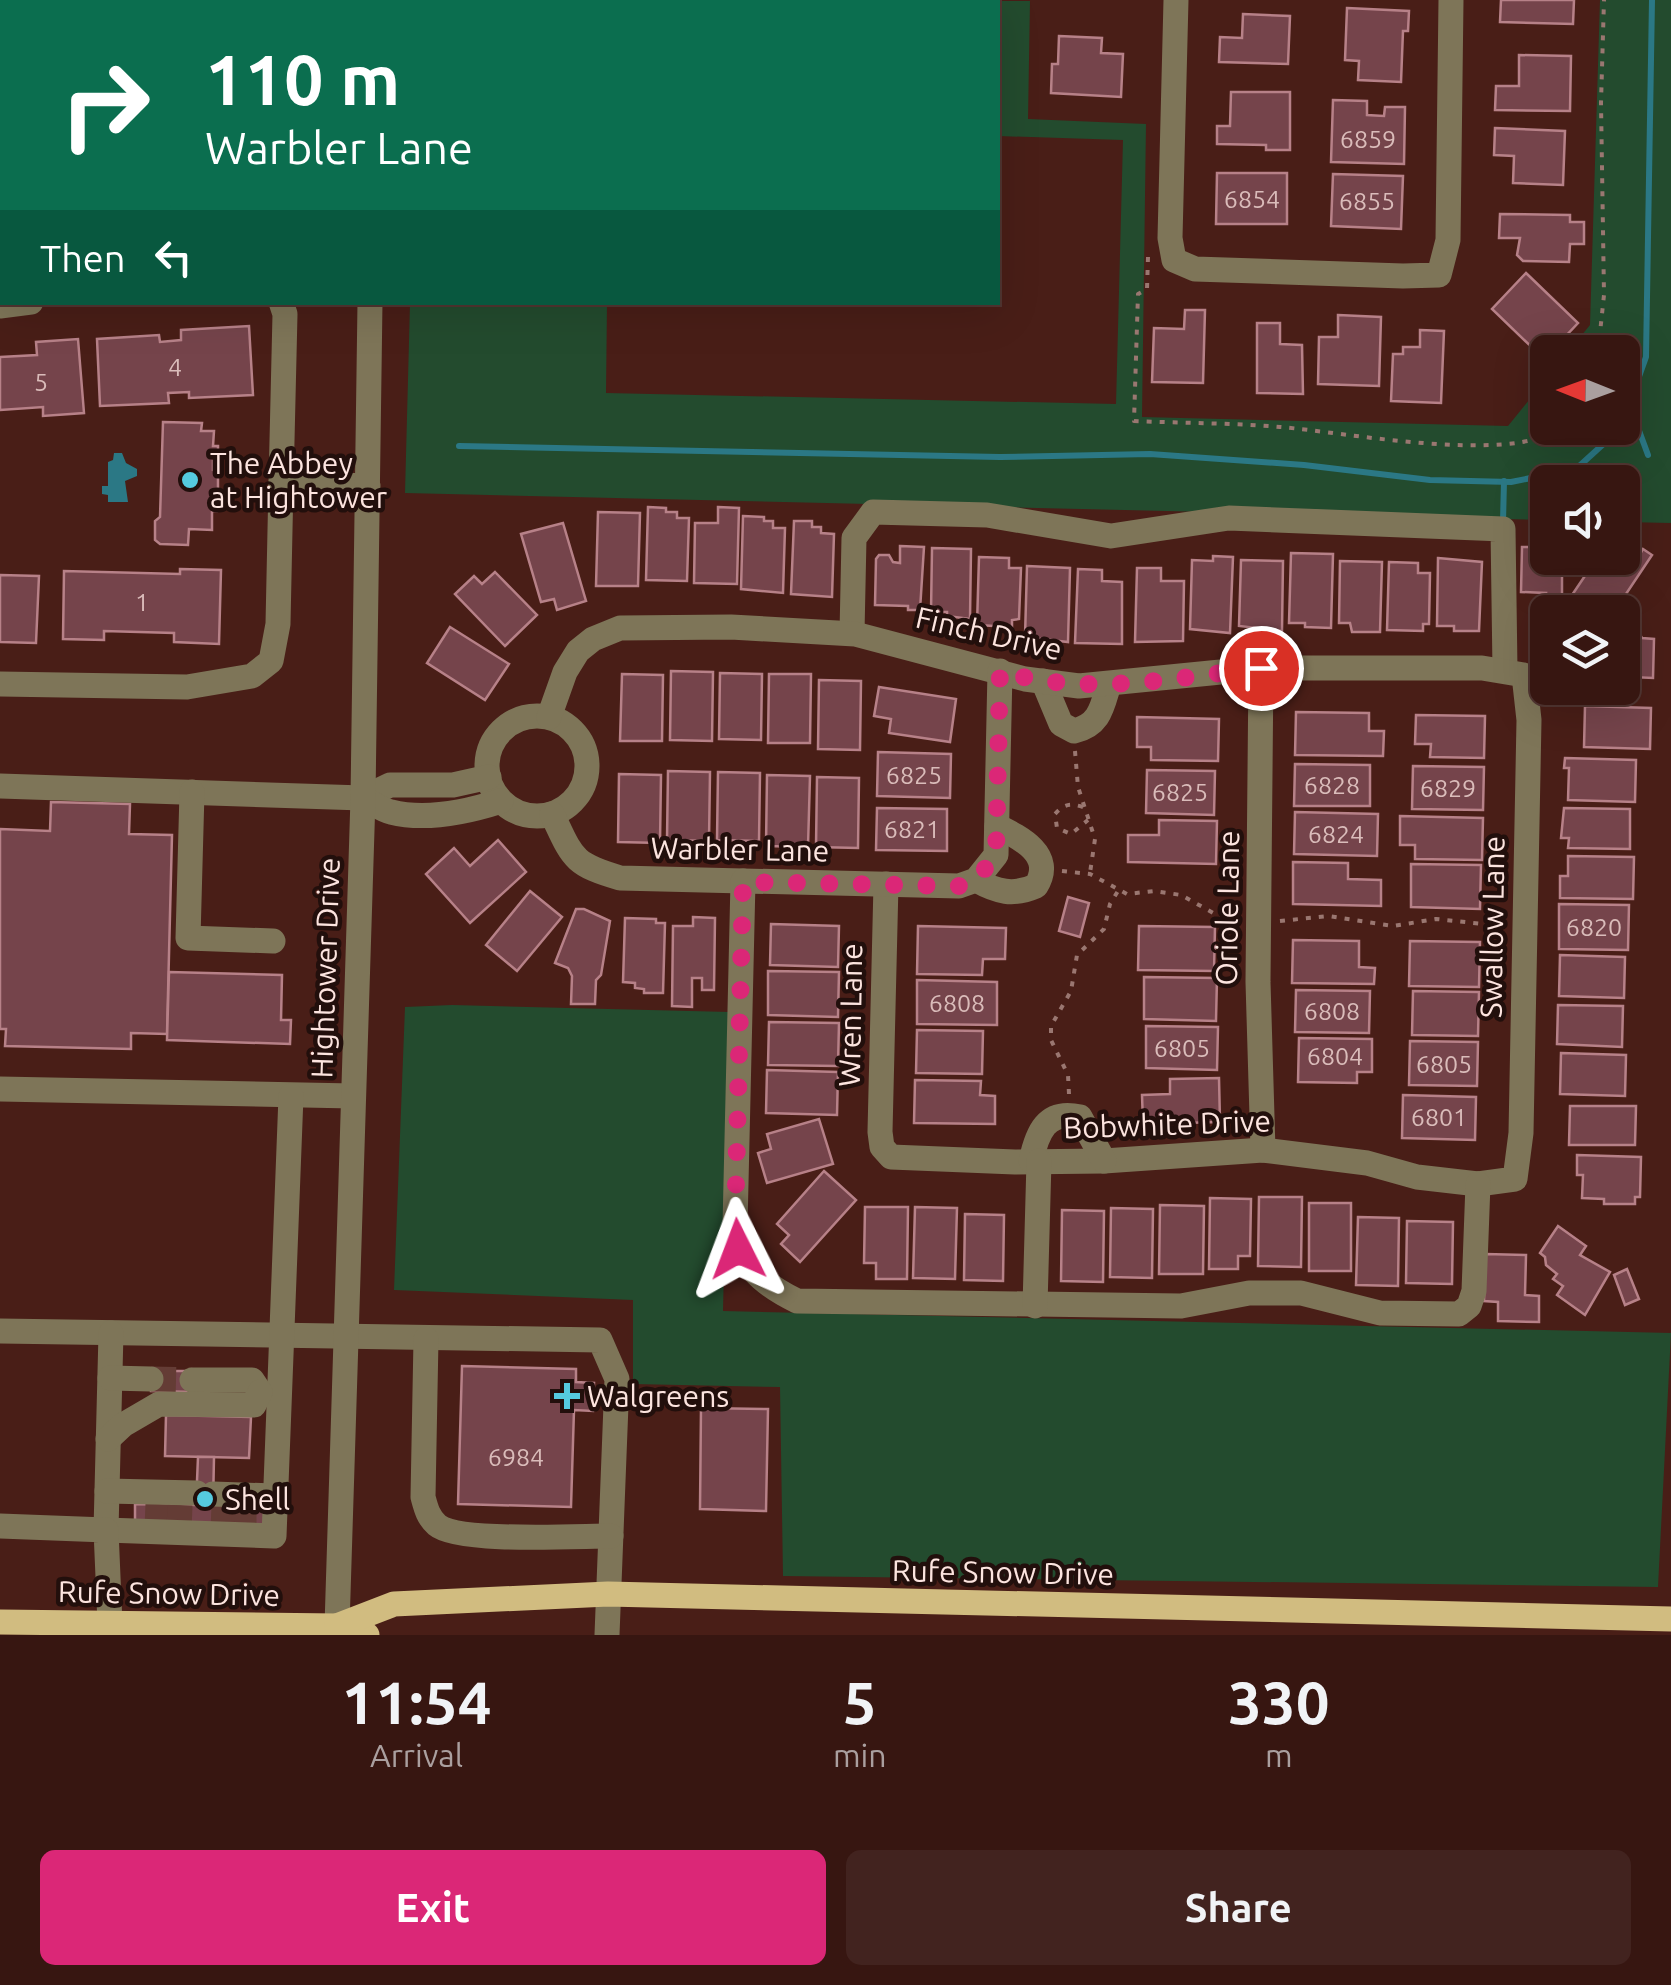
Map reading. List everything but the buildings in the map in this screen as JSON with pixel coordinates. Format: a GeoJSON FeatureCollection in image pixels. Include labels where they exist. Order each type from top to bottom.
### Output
{"type":"FeatureCollection","features":[{"type":"Feature","properties":{"kind":"main road","name":"Rufe Snow Drive"},"geometry":{"type":"LineString","coordinates":[[337,1631],[394,1604],[608,1594],[1671,1619]]}},
{"type":"Feature","properties":{"kind":"main road","name":"Rufe Snow Drive"},"geometry":{"type":"LineString","coordinates":[[0,1622],[367,1635]]}},
{"type":"Feature","properties":{"kind":"street"},"geometry":{"type":"LineString","coordinates":[[1176,0],[1170,238],[1174,260],[1195,270],[1403,276],[1439,274],[1448,240],[1451,0]]}},
{"type":"Feature","properties":{"kind":"street"},"geometry":{"type":"LineString","coordinates":[[0,684],[187,687],[252,676],[271,661],[278,624],[285,314],[282,305]]}},
{"type":"Feature","properties":{"kind":"street","name":"Hightower Drive"},"geometry":{"type":"LineString","coordinates":[[337,1631],[363,798],[370,305]]}},
{"type":"Feature","properties":{"kind":"street"},"geometry":{"type":"LineString","coordinates":[[281,482],[368,486]]}},
{"type":"Feature","properties":{"kind":"street","name":"Swallow Lane"},"geometry":{"type":"LineString","coordinates":[[852,634],[854,538],[873,512],[987,515],[1110,536],[1229,518],[1502,529],[1515,673],[1529,720],[1522,1132],[1514,1179]]}},
{"type":"Feature","properties":{"kind":"street","name":"Finch Drive"},"geometry":{"type":"LineString","coordinates":[[549,718],[565,672],[578,651],[593,638],[620,628],[732,627],[852,634],[1043,681],[1079,686],[1261,668],[1515,673]]}},
{"type":"Feature","properties":{"kind":"street","name":"Oriole Lane"},"geometry":{"type":"LineString","coordinates":[[1261,668],[1258,982],[1263,1150]]}},
{"type":"Feature","properties":{"kind":"street"},"geometry":{"type":"LineString","coordinates":[[967,883],[996,855],[1000,671]]}},
{"type":"Feature","properties":{"kind":"street"},"geometry":{"type":"LineString","coordinates":[[1043,681],[1061,724],[1074,732],[1094,724],[1109,684]]}},
{"type":"Feature","properties":{"kind":"street"},"geometry":{"type":"LineString","coordinates":[[531,716],[549,718],[566,725],[578,738],[586,756],[580,792],[568,806],[552,814],[516,812],[501,801],[489,777],[491,746],[515,721],[531,716]]}},
{"type":"Feature","properties":{"kind":"street"},"geometry":{"type":"LineString","coordinates":[[363,798],[390,786],[453,785],[489,777]]}},
{"type":"Feature","properties":{"kind":"street"},"geometry":{"type":"LineString","coordinates":[[0,786],[363,798],[390,812],[410,813],[460,814],[501,801]]}},
{"type":"Feature","properties":{"kind":"street"},"geometry":{"type":"LineString","coordinates":[[192,792],[188,938],[273,941]]}},
{"type":"Feature","properties":{"kind":"street","name":"Warbler Lane"},"geometry":{"type":"LineString","coordinates":[[552,814],[570,850],[587,869],[620,878],[967,883],[1012,893],[1036,886],[1043,866],[1035,851],[1024,840],[997,826]]}},
{"type":"Feature","properties":{"kind":"street"},"geometry":{"type":"LineString","coordinates":[[743,882],[735,1226],[738,1249],[753,1271],[778,1292],[797,1301],[1181,1306],[1249,1293],[1301,1293],[1380,1314],[1460,1314],[1469,1306],[1474,1291],[1478,1184]]}},
{"type":"Feature","properties":{"kind":"street","name":"Wren Lane"},"geometry":{"type":"LineString","coordinates":[[882,1147],[886,884]]}},
{"type":"Feature","properties":{"kind":"street"},"geometry":{"type":"LineString","coordinates":[[0,1089],[353,1096]]}},
{"type":"Feature","properties":{"kind":"street"},"geometry":{"type":"LineString","coordinates":[[106,1490],[274,1536],[269,1393],[285,1314],[291,1096]]}},
{"type":"Feature","properties":{"kind":"street"},"geometry":{"type":"LineString","coordinates":[[1035,1306],[1035,1161],[1040,1129],[1050,1119],[1068,1114],[1080,1117],[1104,1161]]}},
{"type":"Feature","properties":{"kind":"street","name":"Bobwhite Drive"},"geometry":{"type":"LineString","coordinates":[[882,1147],[892,1157],[1035,1161],[1104,1161],[1263,1150],[1367,1163],[1417,1177],[1478,1184],[1514,1179]]}},
{"type":"Feature","properties":{"kind":"street"},"geometry":{"type":"LineString","coordinates":[[0,1331],[600,1340],[616,1379],[608,1635]]}},
{"type":"Feature","properties":{"kind":"street"},"geometry":{"type":"LineString","coordinates":[[110,1624],[106,1490],[111,1333]]}},
{"type":"Feature","properties":{"kind":"street"},"geometry":{"type":"LineString","coordinates":[[426,1339],[424,1497],[428,1514],[437,1526],[449,1532],[482,1536],[610,1536]]}},
{"type":"Feature","properties":{"kind":"street"},"geometry":{"type":"LineString","coordinates":[[110,1378],[151,1379]]}},
{"type":"Feature","properties":{"kind":"street"},"geometry":{"type":"LineString","coordinates":[[192,1380],[252,1380],[269,1393]]}},
{"type":"Feature","properties":{"kind":"street"},"geometry":{"type":"LineString","coordinates":[[108,1439],[123,1425],[159,1404],[254,1405],[269,1393]]}},
{"type":"Feature","properties":{"kind":"street"},"geometry":{"type":"LineString","coordinates":[[0,1526],[106,1530],[275,1496]]}},
{"type":"Feature","properties":{"kind":"path"},"geometry":{"type":"LineString","coordinates":[[1600,335],[1604,295],[1604,0]]}},
{"type":"Feature","properties":{"kind":"path"},"geometry":{"type":"LineString","coordinates":[[1148,254],[1147,289],[1138,294],[1134,420],[1278,426],[1474,447],[1530,438]]}},
{"type":"Feature","properties":{"kind":"path"},"geometry":{"type":"LineString","coordinates":[[1074,732],[1076,774],[1095,839],[1090,874]]}},
{"type":"Feature","properties":{"kind":"path"},"geometry":{"type":"LineString","coordinates":[[1083,806],[1065,804],[1054,821],[1057,828],[1070,834],[1088,820]]}},
{"type":"Feature","properties":{"kind":"path"},"geometry":{"type":"LineString","coordinates":[[1068,1114],[1070,1082],[1051,1040],[1052,1026],[1071,991],[1078,955],[1104,928],[1118,891]]}},
{"type":"Feature","properties":{"kind":"green space"},"geometry":{"type":"Polygon","coordinates":[[[1600,0],[1671,0],[1671,523],[1640,522],[1640,465],[1530,465],[1530,520],[405,493],[410,305],[607,305],[606,393],[1116,404],[1123,140],[1000,136],[1000,1],[1030,1],[1028,119],[1146,124],[1142,417],[1508,426],[1530,399],[1530,445],[1640,445],[1640,335],[1582,335],[1590,325],[1600,0]]]}},
{"type":"Feature","properties":{"kind":"green space"},"geometry":{"type":"Polygon","coordinates":[[[405,1007],[730,1012],[723,1311],[1671,1333],[1658,1587],[783,1576],[780,1387],[633,1384],[633,1300],[394,1290],[405,1007]]]}},
{"type":"Feature","properties":{"kind":"water"},"geometry":{"type":"Polygon","coordinates":[[[114,453],[122,453],[126,463],[137,469],[137,476],[125,481],[128,502],[108,502],[108,495],[102,494],[102,486],[108,486],[108,462],[113,460],[114,453]]]}},
{"type":"Feature","properties":{"kind":"waterway"},"geometry":{"type":"LineString","coordinates":[[1640,374],[1646,357],[1652,0]]}},
{"type":"Feature","properties":{"kind":"waterway"},"geometry":{"type":"LineString","coordinates":[[1640,433],[1648,455]]}},
{"type":"Feature","properties":{"kind":"waterway"},"geometry":{"type":"LineString","coordinates":[[459,446],[1000,457],[1150,454],[1304,465],[1430,480],[1511,482],[1576,469],[1602,445]]}},
{"type":"Feature","properties":{"kind":"waterway"},"geometry":{"type":"LineString","coordinates":[[1503,522],[1504,481]]}},
{"type":"Feature","properties":{"kind":"tunnel"},"geometry":{"type":"LineString","coordinates":[[151,1379],[192,1380]]}},
{"type":"Feature","properties":{"kind":"tunnel"},"geometry":{"type":"LineString","coordinates":[[157,1529],[158,1504]]}},
{"type":"Feature","properties":{"kind":"tunnel"},"geometry":{"type":"LineString","coordinates":[[179,1530],[180,1505]]}},
{"type":"Feature","properties":{"kind":"tunnel"},"geometry":{"type":"LineString","coordinates":[[223,1531],[224,1506]]}},
{"type":"Feature","properties":{"kind":"tunnel"},"geometry":{"type":"LineString","coordinates":[[244,1507],[244,1531]]}},
{"type":"Feature","properties":{"kind":"place","name":"The Abbey at Hightower"},"geometry":{"type":"Point","coordinates":[190,480]}},
{"type":"Feature","properties":{"kind":"place","name":"Walgreens"},"geometry":{"type":"Point","coordinates":[567,1396]}},
{"type":"Feature","properties":{"kind":"place","name":"Shell"},"geometry":{"type":"Point","coordinates":[205,1499]}},
{"type":"Feature","properties":{"kind":"route"},"geometry":{"type":"LineString","coordinates":[[738,1249],[735,1226],[743,882],[959,886],[976,880],[996,855],[1000,671],[1079,686],[1261,668]]}}]}
